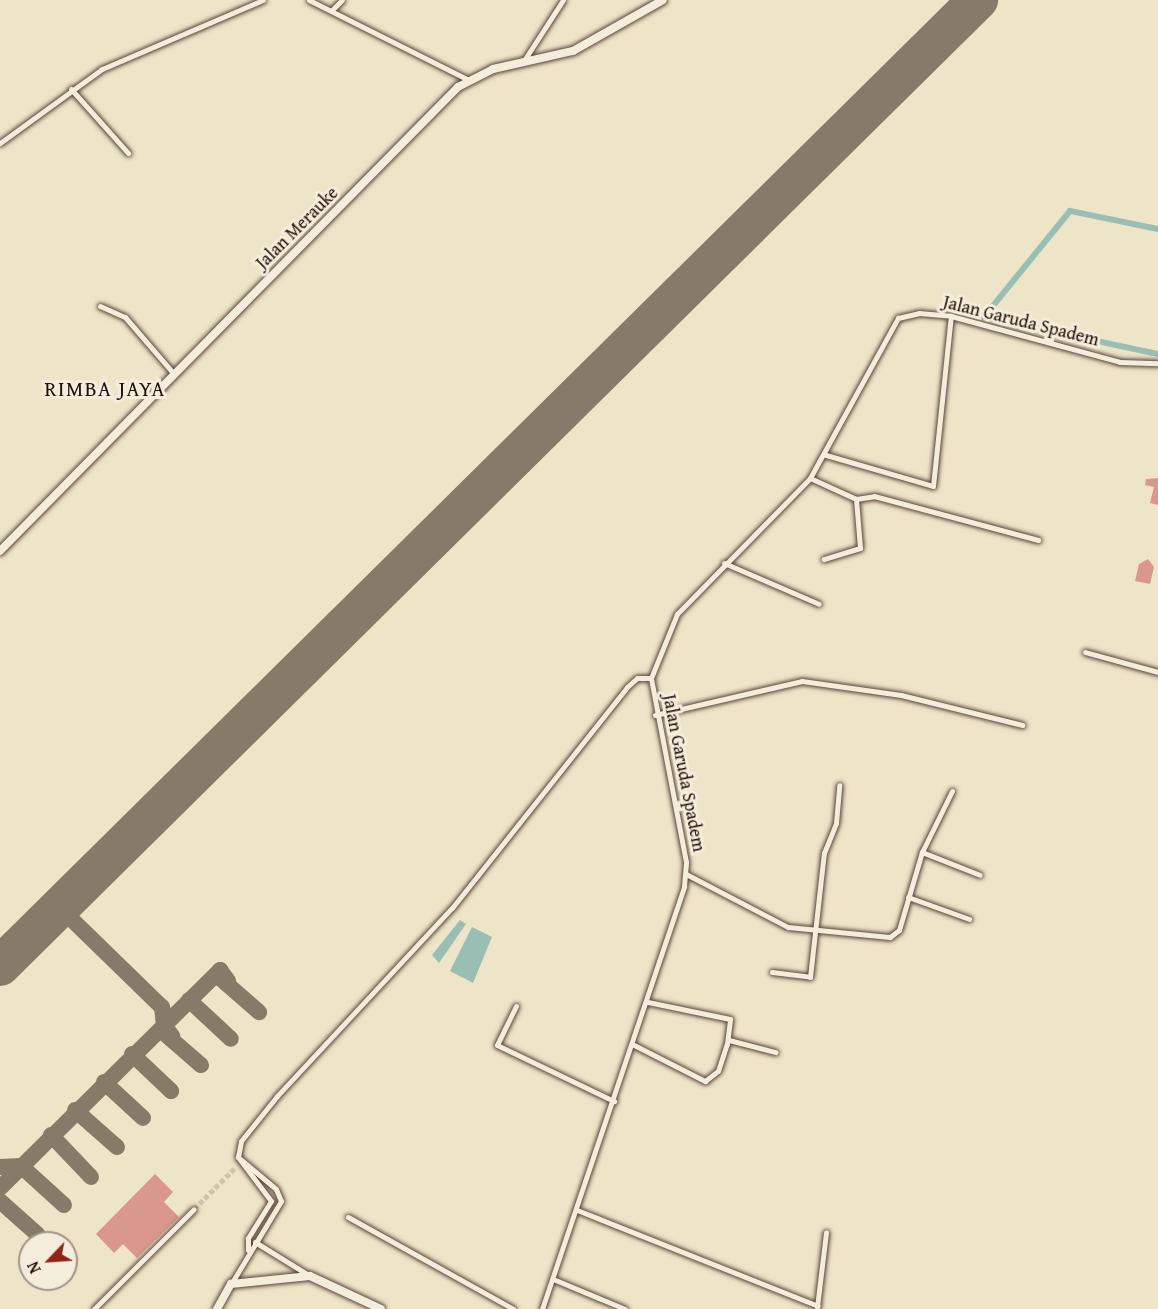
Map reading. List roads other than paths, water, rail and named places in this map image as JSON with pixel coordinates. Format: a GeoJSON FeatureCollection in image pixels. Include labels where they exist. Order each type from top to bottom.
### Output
{"type":"FeatureCollection","features":[{"type":"Feature","properties":{"kind":"street"},"geometry":{"type":"LineString","coordinates":[[0,143],[71,89],[142,49],[263,0]]}},
{"type":"Feature","properties":{"kind":"street"},"geometry":{"type":"LineString","coordinates":[[309,0],[467,79]]}},
{"type":"Feature","properties":{"kind":"street"},"geometry":{"type":"LineString","coordinates":[[332,10],[342,0]]}},
{"type":"Feature","properties":{"kind":"street"},"geometry":{"type":"LineString","coordinates":[[522,63],[562,0]]}},
{"type":"Feature","properties":{"kind":"street","name":"Jalan Merauke"},"geometry":{"type":"LineString","coordinates":[[0,552],[467,79],[584,46],[663,0]]}},
{"type":"Feature","properties":{"kind":"street"},"geometry":{"type":"LineString","coordinates":[[71,89],[128,153]]}},
{"type":"Feature","properties":{"kind":"street"},"geometry":{"type":"LineString","coordinates":[[100,306],[125,317],[174,374]]}},
{"type":"Feature","properties":{"kind":"street","name":"Jalan Garuda Spadem"},"geometry":{"type":"LineString","coordinates":[[542,1309],[634,1045],[686,874],[655,715],[651,678],[677,614],[723,563],[810,478],[826,455],[895,321],[919,313],[951,316],[1120,362],[1158,363]]}},
{"type":"Feature","properties":{"kind":"street"},"geometry":{"type":"LineString","coordinates":[[826,455],[933,486],[951,316]]}},
{"type":"Feature","properties":{"kind":"street"},"geometry":{"type":"LineString","coordinates":[[810,478],[856,499],[874,496],[1038,540]]}},
{"type":"Feature","properties":{"kind":"street"},"geometry":{"type":"LineString","coordinates":[[824,559],[860,548],[856,499]]}},
{"type":"Feature","properties":{"kind":"street"},"geometry":{"type":"LineString","coordinates":[[723,563],[819,604]]}},
{"type":"Feature","properties":{"kind":"street"},"geometry":{"type":"LineString","coordinates":[[1085,652],[1158,672]]}},
{"type":"Feature","properties":{"kind":"street"},"geometry":{"type":"LineString","coordinates":[[248,1250],[248,1238],[271,1201],[238,1166],[241,1158],[241,1141],[278,1096],[452,908],[627,687],[637,678],[651,678]]}},
{"type":"Feature","properties":{"kind":"street"},"geometry":{"type":"LineString","coordinates":[[655,715],[802,681],[901,694],[1023,725]]}},
{"type":"Feature","properties":{"kind":"street"},"geometry":{"type":"LineString","coordinates":[[772,972],[809,979],[819,931],[824,853],[836,823],[839,785]]}},
{"type":"Feature","properties":{"kind":"street"},"geometry":{"type":"LineString","coordinates":[[686,874],[780,924],[819,931],[894,936],[909,897],[922,852],[952,791]]}},
{"type":"Feature","properties":{"kind":"street"},"geometry":{"type":"LineString","coordinates":[[922,852],[980,875]]}},
{"type":"Feature","properties":{"kind":"street"},"geometry":{"type":"LineString","coordinates":[[909,897],[969,920]]}},
{"type":"Feature","properties":{"kind":"street"},"geometry":{"type":"LineString","coordinates":[[634,1045],[705,1081],[718,1071],[729,1040],[730,1018],[648,1002]]}},
{"type":"Feature","properties":{"kind":"street"},"geometry":{"type":"LineString","coordinates":[[516,1006],[497,1045],[614,1101]]}},
{"type":"Feature","properties":{"kind":"street"},"geometry":{"type":"LineString","coordinates":[[729,1040],[775,1052]]}},
{"type":"Feature","properties":{"kind":"street"},"geometry":{"type":"LineString","coordinates":[[217,1309],[248,1250],[256,1242],[281,1201],[241,1158]]}},
{"type":"Feature","properties":{"kind":"street"},"geometry":{"type":"LineString","coordinates":[[99,1308],[194,1209]]}},
{"type":"Feature","properties":{"kind":"street"},"geometry":{"type":"LineString","coordinates":[[577,1210],[817,1308],[826,1233]]}},
{"type":"Feature","properties":{"kind":"street"},"geometry":{"type":"LineString","coordinates":[[348,1217],[513,1309]]}},
{"type":"Feature","properties":{"kind":"street"},"geometry":{"type":"LineString","coordinates":[[248,1238],[310,1276],[381,1309]]}},
{"type":"Feature","properties":{"kind":"street"},"geometry":{"type":"LineString","coordinates":[[231,1284],[310,1276]]}},
{"type":"Feature","properties":{"kind":"street"},"geometry":{"type":"LineString","coordinates":[[553,1279],[625,1309]]}},
{"type":"Feature","properties":{"kind":"water"},"geometry":{"type":"Polygon","coordinates":[[[460,920],[466,924],[439,963],[432,955],[460,920]]]}},
{"type":"Feature","properties":{"kind":"water"},"geometry":{"type":"Polygon","coordinates":[[[472,927],[492,937],[473,983],[450,971],[472,927]]]}},
{"type":"Feature","properties":{"kind":"waterway"},"geometry":{"type":"LineString","coordinates":[[1158,229],[1070,211],[984,317],[1158,354]]}},
{"type":"Feature","properties":{"kind":"tunnel"},"geometry":{"type":"LineString","coordinates":[[194,1209],[236,1167]]}},
{"type":"Feature","properties":{"kind":"district","name":"RIMBA JAYA"},"geometry":{"type":"Point","coordinates":[105,389]}}]}
